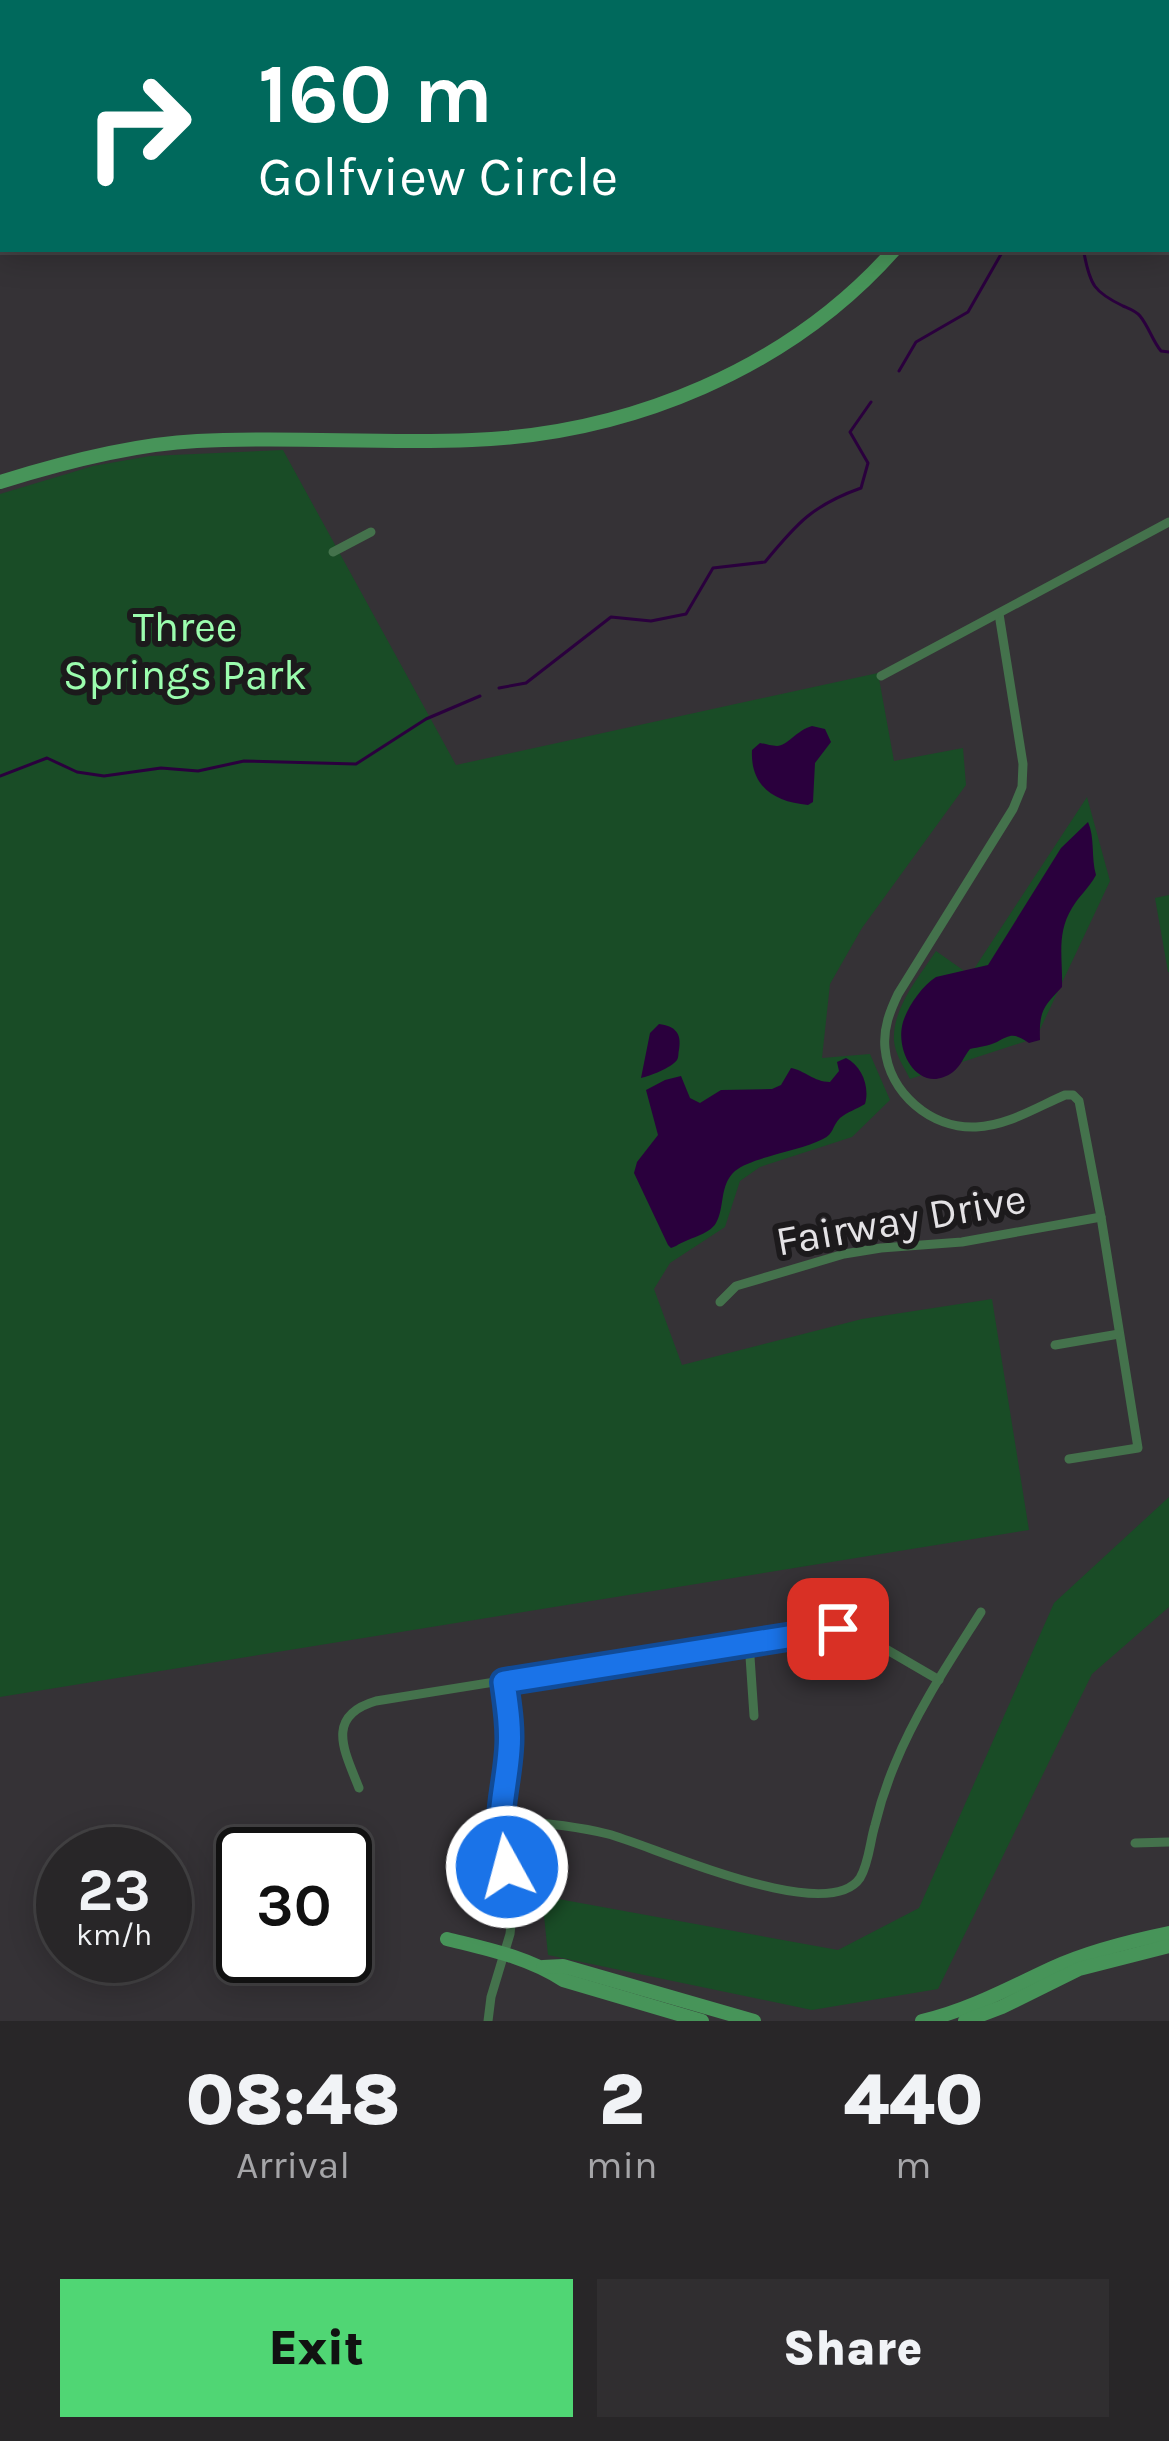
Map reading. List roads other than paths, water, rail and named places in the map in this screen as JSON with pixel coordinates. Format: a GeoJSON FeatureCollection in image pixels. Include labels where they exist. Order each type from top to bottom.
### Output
{"type":"FeatureCollection","features":[{"type":"Feature","properties":{"kind":"street"},"geometry":{"type":"LineString","coordinates":[[0,482],[51,467],[195,441],[473,440],[547,434],[616,419],[699,391],[792,338],[841,301],[892,252]]}},
{"type":"Feature","properties":{"kind":"street"},"geometry":{"type":"LineString","coordinates":[[881,676],[1169,522]]}},
{"type":"Feature","properties":{"kind":"street"},"geometry":{"type":"LineString","coordinates":[[333,552],[371,532]]}},
{"type":"Feature","properties":{"kind":"street"},"geometry":{"type":"LineString","coordinates":[[999,614],[1023,764],[1022,787],[898,994],[887,1019],[885,1046],[891,1073],[904,1094],[924,1113],[949,1124],[976,1127],[1001,1122],[1065,1095],[1079,1101],[1138,1448],[1069,1459]]}},
{"type":"Feature","properties":{"kind":"street","name":"Fairway Drive"},"geometry":{"type":"LineString","coordinates":[[720,1302],[736,1286],[844,1254],[962,1242],[1101,1217]]}},
{"type":"Feature","properties":{"kind":"street"},"geometry":{"type":"LineString","coordinates":[[1055,1345],[1119,1334]]}},
{"type":"Feature","properties":{"kind":"street"},"geometry":{"type":"LineString","coordinates":[[499,1820],[605,1833],[706,1870],[780,1889],[843,1891],[857,1882],[865,1867],[895,1763],[981,1612]]}},
{"type":"Feature","properties":{"kind":"street"},"geometry":{"type":"LineString","coordinates":[[359,1788],[341,1734],[356,1709],[376,1701],[825,1629],[860,1634],[939,1680]]}},
{"type":"Feature","properties":{"kind":"street"},"geometry":{"type":"LineString","coordinates":[[749,1642],[754,1716]]}},
{"type":"Feature","properties":{"kind":"street"},"geometry":{"type":"LineString","coordinates":[[488,2021],[514,1896],[499,1820],[509,1748],[504,1682]]}},
{"type":"Feature","properties":{"kind":"street"},"geometry":{"type":"LineString","coordinates":[[1135,1844],[1169,1842]]}},
{"type":"Feature","properties":{"kind":"street"},"geometry":{"type":"LineString","coordinates":[[922,2021],[1011,1990],[1053,1967],[1106,1963],[1169,1933]]}},
{"type":"Feature","properties":{"kind":"street"},"geometry":{"type":"LineString","coordinates":[[447,1939],[702,2021]]}},
{"type":"Feature","properties":{"kind":"street"},"geometry":{"type":"LineString","coordinates":[[965,2021],[1079,1969],[1169,1946]]}},
{"type":"Feature","properties":{"kind":"street"},"geometry":{"type":"LineString","coordinates":[[543,1967],[563,1966],[754,2021]]}},
{"type":"Feature","properties":{"kind":"waterway"},"geometry":{"type":"LineString","coordinates":[[899,371],[916,342],[968,312],[1002,252]]}},
{"type":"Feature","properties":{"kind":"waterway"},"geometry":{"type":"LineString","coordinates":[[1082,252],[1099,292],[1138,314],[1161,351],[1169,352]]}},
{"type":"Feature","properties":{"kind":"waterway"},"geometry":{"type":"LineString","coordinates":[[499,688],[526,683],[611,617],[651,621],[686,614],[713,568],[765,562],[807,517],[861,488],[868,463],[850,432],[871,402]]}},
{"type":"Feature","properties":{"kind":"waterway"},"geometry":{"type":"LineString","coordinates":[[0,776],[47,758],[77,772],[104,776],[161,768],[198,771],[244,761],[356,764],[426,719],[480,696]]}},
{"type":"Feature","properties":{"kind":"park label","name":"Three Springs Park"},"geometry":{"type":"Point","coordinates":[185,651]}}]}
